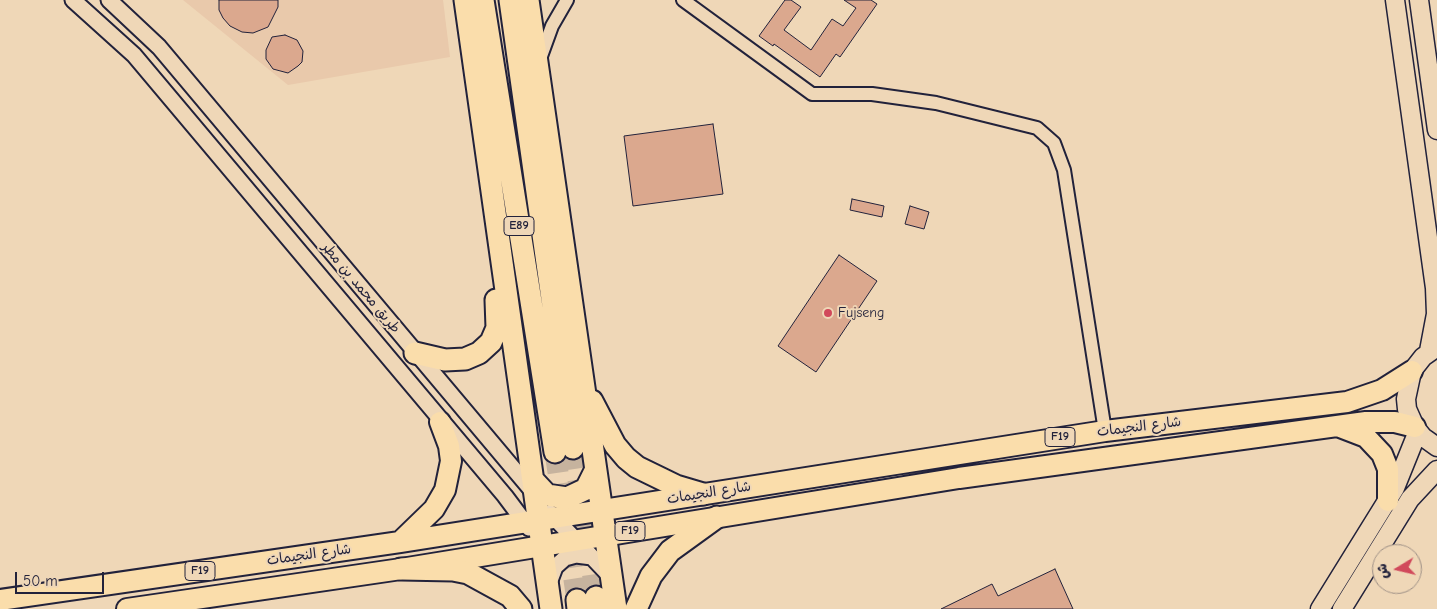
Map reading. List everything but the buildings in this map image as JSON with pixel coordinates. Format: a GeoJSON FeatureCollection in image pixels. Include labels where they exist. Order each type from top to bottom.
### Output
{"type":"FeatureCollection","features":[{"type":"Feature","properties":{"kind":"highway"},"geometry":{"type":"LineString","coordinates":[[465,0],[550,600]]}},
{"type":"Feature","properties":{"kind":"highway","name":"E89"},"geometry":{"type":"LineString","coordinates":[[483,0],[564,450],[510,0]]}},
{"type":"Feature","properties":{"kind":"highway"},"geometry":{"type":"LineString","coordinates":[[528,0],[616,609]]}},
{"type":"Feature","properties":{"kind":"highway"},"geometry":{"type":"LineString","coordinates":[[415,353],[445,360],[465,359],[479,353],[491,342],[497,328],[494,254],[499,230]]}},
{"type":"Feature","properties":{"kind":"highway"},"geometry":{"type":"LineString","coordinates":[[582,380],[614,445],[626,458],[637,467],[669,483],[702,494]]}},
{"type":"Feature","properties":{"kind":"highway"},"geometry":{"type":"LineString","coordinates":[[534,487],[547,495],[567,498],[586,489],[595,471]]}},
{"type":"Feature","properties":{"kind":"highway"},"geometry":{"type":"LineString","coordinates":[[636,609],[651,576],[670,551],[717,517]]}},
{"type":"Feature","properties":{"kind":"highway"},"geometry":{"type":"LineString","coordinates":[[401,568],[453,570],[468,573],[510,596],[521,609]]}},
{"type":"Feature","properties":{"kind":"main road"},"geometry":{"type":"LineString","coordinates":[[1395,0],[1435,288],[1436,314],[1433,349],[1412,371],[1406,399],[1416,429],[1437,447]]}},
{"type":"Feature","properties":{"kind":"main road"},"geometry":{"type":"LineString","coordinates":[[1419,0],[1437,130]]}},
{"type":"Feature","properties":{"kind":"main road","name":"شارع النجيمات"},"geometry":{"type":"LineString","coordinates":[[0,600],[400,542],[1105,430],[1347,402],[1382,390],[1412,371]]}},
{"type":"Feature","properties":{"kind":"main road","name":"شارع النجيمات"},"geometry":{"type":"LineString","coordinates":[[127,609],[401,568],[905,486],[1335,425],[1376,421],[1416,429]]}},
{"type":"Feature","properties":{"kind":"main road"},"geometry":{"type":"LineString","coordinates":[[400,542],[434,509],[445,490],[451,461],[449,446],[440,422]]}},
{"type":"Feature","properties":{"kind":"main road"},"geometry":{"type":"LineString","coordinates":[[1335,425],[1366,437],[1382,454],[1388,469],[1388,501]]}},
{"type":"Feature","properties":{"kind":"main road"},"geometry":{"type":"LineString","coordinates":[[1320,609],[1388,501],[1402,474],[1416,429]]}},
{"type":"Feature","properties":{"kind":"main road"},"geometry":{"type":"LineString","coordinates":[[1342,609],[1410,499],[1437,470]]}},
{"type":"Feature","properties":{"kind":"street","name":"طريق محمد بن مطر"},"geometry":{"type":"LineString","coordinates":[[73,0],[134,55],[440,422],[505,496],[539,520],[574,540],[612,578]]}},
{"type":"Feature","properties":{"kind":"street","name":"طريق محمد بن مطر"},"geometry":{"type":"LineString","coordinates":[[109,0],[159,47],[415,353],[534,487]]}},
{"type":"Feature","properties":{"kind":"street"},"geometry":{"type":"LineString","coordinates":[[538,71],[547,37],[567,0]]}},
{"type":"Feature","properties":{"kind":"street"},"geometry":{"type":"LineString","coordinates":[[684,0],[812,94],[872,94],[936,104],[1037,128],[1054,143],[1064,170],[1105,430]]}},
{"type":"Feature","properties":{"kind":"street"},"geometry":{"type":"LineString","coordinates":[[550,600],[552,572],[559,562],[576,555],[592,557]]}},
{"type":"Feature","properties":{"kind":"shaded area"},"geometry":{"type":"Polygon","coordinates":[[[183,0],[443,0],[450,57],[288,85],[183,0]]]}},
{"type":"Feature","properties":{"kind":"tunnel"},"geometry":{"type":"LineString","coordinates":[[573,448],[596,597]]}},
{"type":"Feature","properties":{"kind":"tunnel"},"geometry":{"type":"LineString","coordinates":[[555,452],[577,600]]}},
{"type":"Feature","properties":{"kind":"place","name":"Fujseng"},"geometry":{"type":"Point","coordinates":[828,313]}}]}
